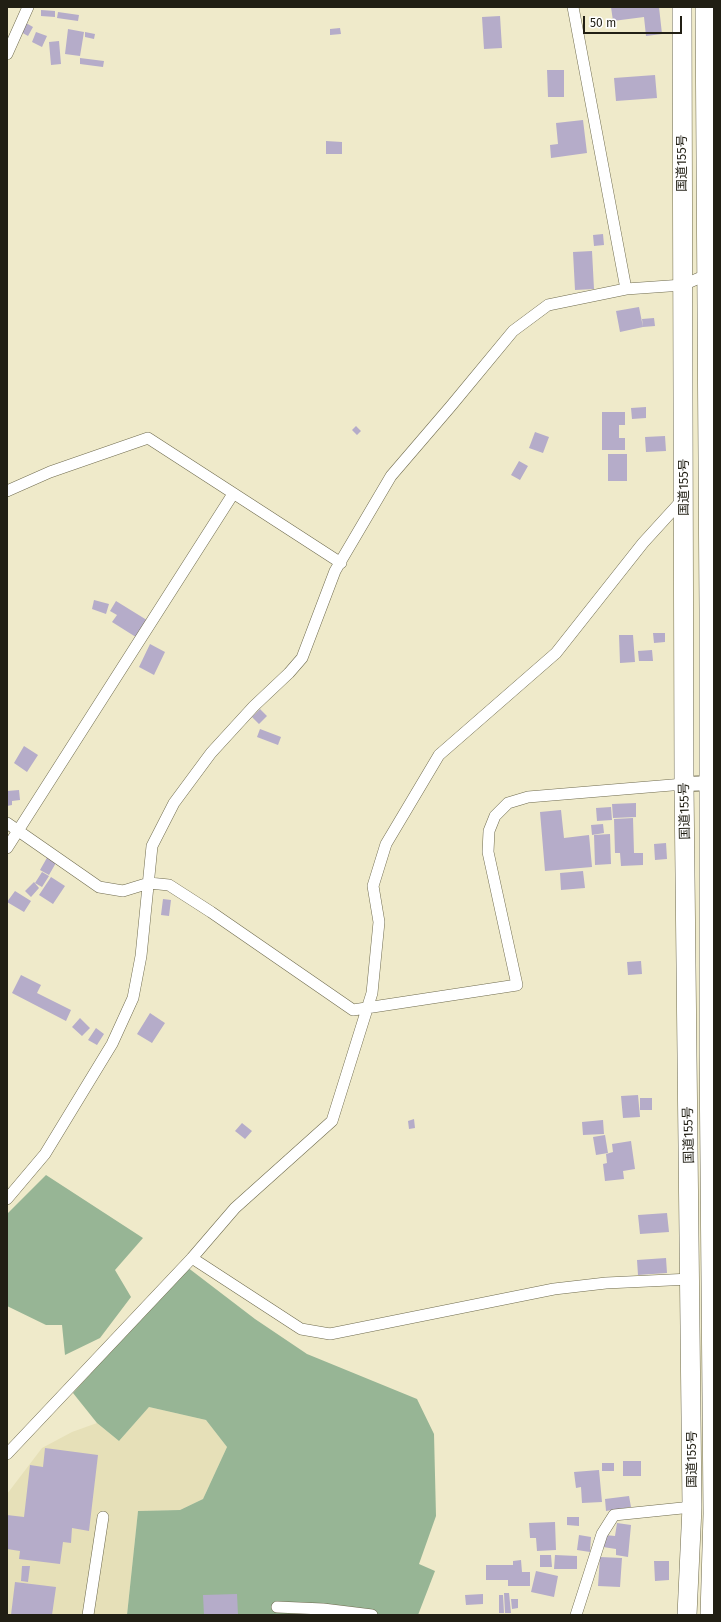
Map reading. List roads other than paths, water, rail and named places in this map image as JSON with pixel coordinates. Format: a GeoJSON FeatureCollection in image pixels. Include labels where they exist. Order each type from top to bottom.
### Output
{"type":"FeatureCollection","features":[{"type":"Feature","properties":{"kind":"highway","name":"国道155号"},"geometry":{"type":"LineString","coordinates":[[682,7],[684,784],[692,1508],[688,1615]]}},
{"type":"Feature","properties":{"kind":"highway","name":"国道155号"},"geometry":{"type":"LineString","coordinates":[[705,7],[711,273],[712,783],[710,1060],[713,1506],[710,1615]]}},
{"type":"Feature","properties":{"kind":"street"},"geometry":{"type":"LineString","coordinates":[[7,54],[28,7]]}},
{"type":"Feature","properties":{"kind":"street"},"geometry":{"type":"LineString","coordinates":[[573,7],[626,289]]}},
{"type":"Feature","properties":{"kind":"street"},"geometry":{"type":"LineString","coordinates":[[7,1199],[45,1154],[115,1037],[133,998],[141,956],[152,846],[174,803],[211,753],[254,706],[289,673],[302,658],[335,571],[391,476],[452,406],[513,331],[548,305],[626,289],[683,285],[711,273]]}},
{"type":"Feature","properties":{"kind":"street"},"geometry":{"type":"LineString","coordinates":[[7,492],[50,472],[148,438],[341,563]]}},
{"type":"Feature","properties":{"kind":"street"},"geometry":{"type":"LineString","coordinates":[[7,848],[233,494]]}},
{"type":"Feature","properties":{"kind":"street"},"geometry":{"type":"LineString","coordinates":[[7,1454],[192,1258],[235,1208],[332,1121],[372,993],[379,922],[373,886],[386,844],[438,755],[556,653],[643,543],[684,498]]}},
{"type":"Feature","properties":{"kind":"street"},"geometry":{"type":"LineString","coordinates":[[7,823],[99,887],[123,891],[149,883],[169,885],[218,916],[353,1010],[368,1006],[517,985],[488,852],[489,831],[495,816],[508,803],[528,797],[712,783]]}},
{"type":"Feature","properties":{"kind":"street"},"geometry":{"type":"LineString","coordinates":[[192,1258],[301,1329],[330,1334],[554,1289],[606,1283],[690,1279]]}},
{"type":"Feature","properties":{"kind":"street"},"geometry":{"type":"LineString","coordinates":[[576,1615],[602,1534],[614,1514],[692,1508]]}},
{"type":"Feature","properties":{"kind":"street"},"geometry":{"type":"LineString","coordinates":[[88,1615],[102,1517]]}},
{"type":"Feature","properties":{"kind":"street"},"geometry":{"type":"LineString","coordinates":[[277,1607],[323,1609],[372,1615]]}}]}
